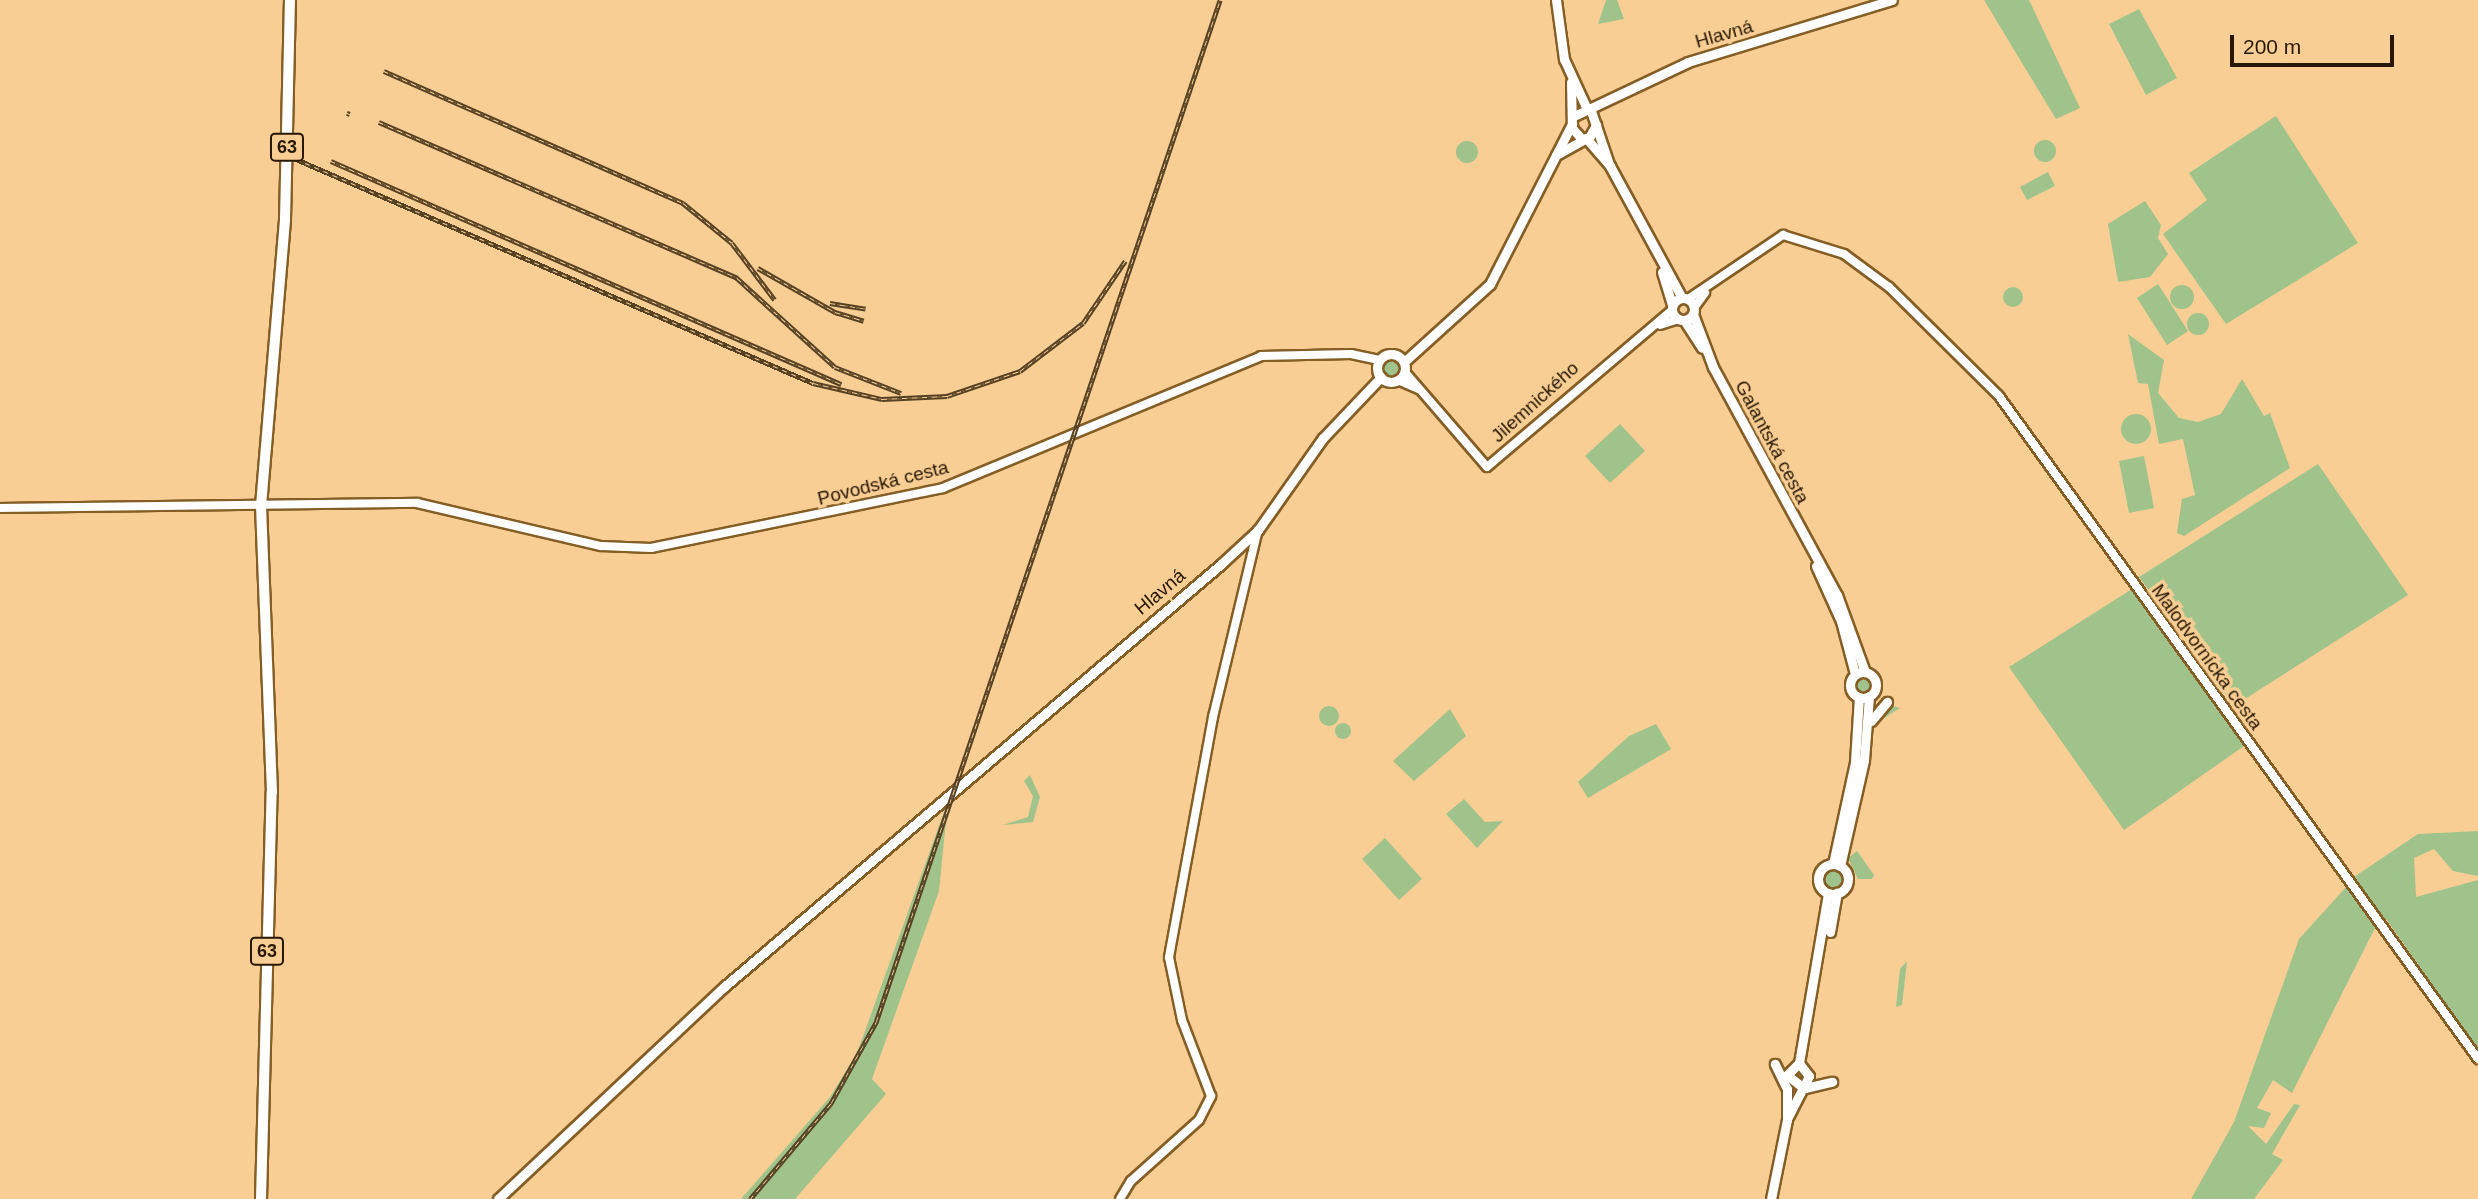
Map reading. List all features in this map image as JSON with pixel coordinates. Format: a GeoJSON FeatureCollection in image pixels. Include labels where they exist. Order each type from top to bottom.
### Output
{"type":"FeatureCollection","features":[{"type":"Feature","properties":{"kind":"main road","name":"63"},"geometry":{"type":"LineString","coordinates":[[261,1199],[272,792],[261,506],[285,219],[290,0]]}},
{"type":"Feature","properties":{"kind":"main road"},"geometry":{"type":"LineString","coordinates":[[1556,0],[1571,82],[1573,120],[1583,138],[1610,166]]}},
{"type":"Feature","properties":{"kind":"main road","name":"Hlavná"},"geometry":{"type":"LineString","coordinates":[[1611,103],[1688,62],[1892,0]]}},
{"type":"Feature","properties":{"kind":"main road"},"geometry":{"type":"LineString","coordinates":[[1571,82],[1597,123],[1610,166]]}},
{"type":"Feature","properties":{"kind":"main road"},"geometry":{"type":"LineString","coordinates":[[1403,363],[1379,363],[1381,377],[1398,380],[1403,363],[1496,276],[1573,120],[1588,108],[1611,103]]}},
{"type":"Feature","properties":{"kind":"main road"},"geometry":{"type":"LineString","coordinates":[[1556,155],[1583,138],[1611,103]]}},
{"type":"Feature","properties":{"kind":"main road","name":"Galantská cesta"},"geometry":{"type":"LineString","coordinates":[[1610,166],[1658,261],[1676,314],[1709,358],[1848,619],[1860,673],[1876,683],[1864,697],[1836,865],[1848,880],[1833,893],[1808,1020],[1803,1065],[1809,1078],[1795,1084]]}},
{"type":"Feature","properties":{"kind":"main road","name":"Galantská cesta"},"geometry":{"type":"LineString","coordinates":[[1658,261],[1694,311],[1709,358]]}},
{"type":"Feature","properties":{"kind":"main road"},"geometry":{"type":"LineString","coordinates":[[1676,314],[1685,298]]}},
{"type":"Feature","properties":{"kind":"main road"},"geometry":{"type":"LineString","coordinates":[[1676,314],[1694,311]]}},
{"type":"Feature","properties":{"kind":"main road","name":"Hlavná"},"geometry":{"type":"LineString","coordinates":[[498,1199],[726,985],[1258,530],[1323,438],[1381,377]]}},
{"type":"Feature","properties":{"kind":"main road","name":"Galantská cesta"},"geometry":{"type":"LineString","coordinates":[[1833,893],[1818,878],[1836,865],[1868,733],[1864,697],[1850,686],[1860,673]]}},
{"type":"Feature","properties":{"kind":"main road"},"geometry":{"type":"LineString","coordinates":[[1868,733],[1874,711],[1887,702]]}},
{"type":"Feature","properties":{"kind":"main road"},"geometry":{"type":"LineString","coordinates":[[1771,1199],[1787,1120],[1787,1089],[1775,1064]]}},
{"type":"Feature","properties":{"kind":"main road","name":"Galantská cesta"},"geometry":{"type":"LineString","coordinates":[[1787,1120],[1795,1084],[1788,1070],[1803,1065]]}},
{"type":"Feature","properties":{"kind":"main road"},"geometry":{"type":"LineString","coordinates":[[1787,1120],[1806,1087],[1832,1082]]}},
{"type":"Feature","properties":{"kind":"street","name":"Malodvornícka cesta"},"geometry":{"type":"LineString","coordinates":[[1709,288],[1783,235],[1844,254],[1891,289],[1999,396],[2478,1059]]}},
{"type":"Feature","properties":{"kind":"street"},"geometry":{"type":"LineString","coordinates":[[1685,298],[1709,288]]}},
{"type":"Feature","properties":{"kind":"street"},"geometry":{"type":"LineString","coordinates":[[1694,311],[1709,288]]}},
{"type":"Feature","properties":{"kind":"street","name":"Jilemnického"},"geometry":{"type":"LineString","coordinates":[[1403,363],[1419,390],[1487,467],[1654,327],[1676,314]]}},
{"type":"Feature","properties":{"kind":"street","name":"Povodská cesta"},"geometry":{"type":"LineString","coordinates":[[0,508],[261,506],[367,501],[475,512],[613,549],[676,545],[943,488],[1261,356],[1366,358],[1379,363]]}},
{"type":"Feature","properties":{"kind":"street","name":"Jilemnického"},"geometry":{"type":"LineString","coordinates":[[1398,380],[1419,390]]}},
{"type":"Feature","properties":{"kind":"street"},"geometry":{"type":"LineString","coordinates":[[1119,1199],[1130,1181],[1199,1120],[1211,1096],[1182,1020],[1169,957],[1213,717],[1258,530]]}},
{"type":"Feature","properties":{"kind":"green space"},"geometry":{"type":"Polygon","coordinates":[[[1606,0],[1617,0],[1624,19],[1598,24],[1606,0]]]}},
{"type":"Feature","properties":{"kind":"green space"},"geometry":{"type":"Polygon","coordinates":[[[1984,0],[2029,0],[2080,108],[2056,119],[1984,0]]]}},
{"type":"Feature","properties":{"kind":"green space"},"geometry":{"type":"Polygon","coordinates":[[[2139,9],[2177,78],[2146,95],[2109,24],[2139,9]]]}},
{"type":"Feature","properties":{"kind":"green space"},"geometry":{"type":"Polygon","coordinates":[[[2276,116],[2358,243],[2226,324],[2163,234],[2207,200],[2189,173],[2276,116]]]}},
{"type":"Feature","properties":{"kind":"green space"},"geometry":{"type":"Polygon","coordinates":[[[2045,140],[2053,143],[2056,151],[2053,159],[2045,162],[2037,159],[2034,151],[2037,143],[2045,140]]]}},
{"type":"Feature","properties":{"kind":"green space"},"geometry":{"type":"Polygon","coordinates":[[[1467,141],[1475,144],[1478,152],[1475,160],[1467,163],[1459,160],[1456,152],[1459,144],[1467,141]]]}},
{"type":"Feature","properties":{"kind":"green space"},"geometry":{"type":"Polygon","coordinates":[[[2048,172],[2055,186],[2027,200],[2020,187],[2048,172]]]}},
{"type":"Feature","properties":{"kind":"green space"},"geometry":{"type":"Polygon","coordinates":[[[2145,201],[2161,225],[2158,238],[2168,254],[2150,277],[2118,282],[2108,224],[2145,201]]]}},
{"type":"Feature","properties":{"kind":"green space"},"geometry":{"type":"Polygon","coordinates":[[[2158,284],[2188,331],[2167,345],[2137,298],[2158,284]]]}},
{"type":"Feature","properties":{"kind":"green space"},"geometry":{"type":"Polygon","coordinates":[[[2182,285],[2191,288],[2194,297],[2191,306],[2182,309],[2173,306],[2170,297],[2173,288],[2182,285]]]}},
{"type":"Feature","properties":{"kind":"green space"},"geometry":{"type":"Polygon","coordinates":[[[2013,287],[2020,290],[2023,297],[2020,304],[2013,307],[2006,304],[2003,297],[2006,290],[2013,287]]]}},
{"type":"Feature","properties":{"kind":"green space"},"geometry":{"type":"Polygon","coordinates":[[[2194,313],[2202,313],[2209,320],[2209,328],[2202,335],[2194,335],[2187,328],[2187,320],[2194,313]]]}},
{"type":"Feature","properties":{"kind":"green space"},"geometry":{"type":"Polygon","coordinates":[[[2128,334],[2164,360],[2158,393],[2179,418],[2198,422],[2221,414],[2242,379],[2264,416],[2270,413],[2290,468],[2184,536],[2177,533],[2182,499],[2195,495],[2183,439],[2159,444],[2148,384],[2138,383],[2128,334]]]}},
{"type":"Feature","properties":{"kind":"green space"},"geometry":{"type":"Polygon","coordinates":[[[1387,358],[1395,358],[1401,368],[1395,378],[1387,378],[1381,372],[1381,364],[1387,358]]]}},
{"type":"Feature","properties":{"kind":"green space"},"geometry":{"type":"Polygon","coordinates":[[[2136,414],[2142,415],[2150,423],[2150,435],[2142,443],[2136,444],[2130,443],[2122,435],[2121,429],[2122,423],[2130,415],[2136,414]]]}},
{"type":"Feature","properties":{"kind":"green space"},"geometry":{"type":"Polygon","coordinates":[[[1620,424],[1645,451],[1610,483],[1585,456],[1620,424]]]}},
{"type":"Feature","properties":{"kind":"green space"},"geometry":{"type":"Polygon","coordinates":[[[2144,456],[2154,508],[2129,513],[2119,461],[2144,456]]]}},
{"type":"Feature","properties":{"kind":"green space"},"geometry":{"type":"Polygon","coordinates":[[[2318,464],[2408,595],[2234,706],[2139,577],[2318,464]]]}},
{"type":"Feature","properties":{"kind":"green space"},"geometry":{"type":"Polygon","coordinates":[[[2132,589],[2244,746],[2124,830],[2009,667],[2132,589]]]}},
{"type":"Feature","properties":{"kind":"green space"},"geometry":{"type":"Polygon","coordinates":[[[1862,676],[1868,678],[1868,690],[1862,692],[1856,690],[1854,684],[1856,678],[1862,676]]]}},
{"type":"Feature","properties":{"kind":"green space"},"geometry":{"type":"Polygon","coordinates":[[[1889,705],[1900,708],[1875,724],[1859,809],[1845,856],[1873,724],[1889,705]]]}},
{"type":"Feature","properties":{"kind":"green space"},"geometry":{"type":"Polygon","coordinates":[[[1329,706],[1336,709],[1339,716],[1336,723],[1329,726],[1322,723],[1319,716],[1322,709],[1329,706]]]}},
{"type":"Feature","properties":{"kind":"green space"},"geometry":{"type":"Polygon","coordinates":[[[1450,709],[1466,736],[1414,781],[1393,761],[1450,709]]]}},
{"type":"Feature","properties":{"kind":"green space"},"geometry":{"type":"Polygon","coordinates":[[[1340,723],[1346,723],[1351,731],[1349,737],[1340,739],[1335,734],[1335,728],[1340,723]]]}},
{"type":"Feature","properties":{"kind":"green space"},"geometry":{"type":"Polygon","coordinates":[[[1656,724],[1671,749],[1588,798],[1578,782],[1629,736],[1656,724]]]}},
{"type":"Feature","properties":{"kind":"green space"},"geometry":{"type":"Polygon","coordinates":[[[1030,775],[1040,797],[1033,822],[1003,825],[1028,817],[1033,796],[1024,781],[1030,775]]]}},
{"type":"Feature","properties":{"kind":"green space"},"geometry":{"type":"Polygon","coordinates":[[[1464,799],[1485,822],[1503,821],[1477,848],[1446,814],[1464,799]]]}},
{"type":"Feature","properties":{"kind":"green space"},"geometry":{"type":"Polygon","coordinates":[[[948,801],[939,891],[872,1079],[886,1094],[795,1199],[741,1199],[830,1097],[857,1053],[948,801]]]}},
{"type":"Feature","properties":{"kind":"green space"},"geometry":{"type":"Polygon","coordinates":[[[2478,831],[2478,876],[2453,871],[2434,849],[2414,858],[2416,897],[2478,880],[2478,1049],[2386,919],[2375,928],[2292,1093],[2273,1080],[2257,1108],[2271,1113],[2264,1128],[2248,1126],[2266,1144],[2294,1104],[2300,1105],[2272,1154],[2283,1160],[2254,1199],[2191,1199],[2234,1122],[2299,939],[2357,875],[2418,834],[2478,831]]]}},
{"type":"Feature","properties":{"kind":"green space"},"geometry":{"type":"Polygon","coordinates":[[[1385,838],[1422,879],[1399,900],[1362,859],[1385,838]]]}},
{"type":"Feature","properties":{"kind":"green space"},"geometry":{"type":"Polygon","coordinates":[[[1857,851],[1874,875],[1872,879],[1858,879],[1848,858],[1857,851]]]}},
{"type":"Feature","properties":{"kind":"green space"},"geometry":{"type":"Polygon","coordinates":[[[1833,869],[1840,872],[1843,879],[1840,886],[1833,889],[1826,886],[1823,879],[1826,872],[1833,869]]]}},
{"type":"Feature","properties":{"kind":"green space"},"geometry":{"type":"Polygon","coordinates":[[[1907,961],[1902,1005],[1896,1007],[1900,969],[1907,961]]]}},
{"type":"Feature","properties":{"kind":"railway"},"geometry":{"type":"LineString","coordinates":[[750,1199],[831,1103],[876,1022],[1220,0]]}},
{"type":"Feature","properties":{"kind":"railway"},"geometry":{"type":"LineString","coordinates":[[384,71],[683,203],[732,243],[775,300]]}},
{"type":"Feature","properties":{"kind":"railway"},"geometry":{"type":"LineString","coordinates":[[379,122],[737,278],[835,367],[901,393]]}},
{"type":"Feature","properties":{"kind":"railway"},"geometry":{"type":"LineString","coordinates":[[296,159],[813,383],[882,399],[947,396],[1020,371],[1083,323],[1125,261]]}},
{"type":"Feature","properties":{"kind":"railway"},"geometry":{"type":"LineString","coordinates":[[331,161],[841,384]]}},
{"type":"Feature","properties":{"kind":"railway"},"geometry":{"type":"LineString","coordinates":[[758,268],[835,312],[864,321]]}},
{"type":"Feature","properties":{"kind":"railway"},"geometry":{"type":"LineString","coordinates":[[830,303],[866,309]]}}]}
